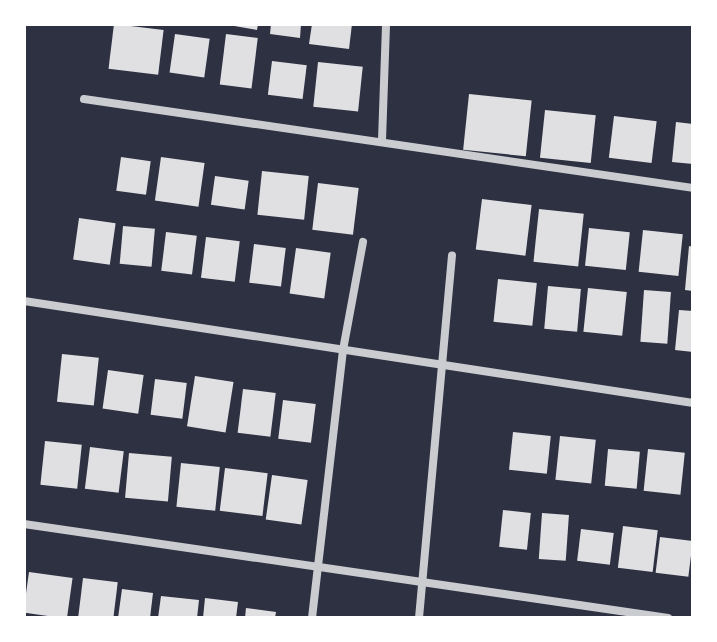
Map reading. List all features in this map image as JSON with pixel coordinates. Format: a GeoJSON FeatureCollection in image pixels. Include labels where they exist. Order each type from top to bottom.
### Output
{"type":"FeatureCollection","features":[{"type":"Feature","properties":{"kind":"street"},"geometry":{"type":"LineString","coordinates":[[382,140],[386,24]]}},
{"type":"Feature","properties":{"kind":"street"},"geometry":{"type":"LineString","coordinates":[[84,99],[382,140],[693,188]]}},
{"type":"Feature","properties":{"kind":"street"},"geometry":{"type":"LineString","coordinates":[[312,618],[343,350],[363,242]]}},
{"type":"Feature","properties":{"kind":"street"},"geometry":{"type":"LineString","coordinates":[[419,618],[452,255]]}},
{"type":"Feature","properties":{"kind":"street"},"geometry":{"type":"LineString","coordinates":[[24,301],[693,403]]}},
{"type":"Feature","properties":{"kind":"street"},"geometry":{"type":"LineString","coordinates":[[24,524],[668,618]]}},
{"type":"Feature","properties":{"kind":"building"},"geometry":{"type":"Polygon","coordinates":[[[114,24],[164,30],[158,75],[109,69],[114,24]]]}},
{"type":"Feature","properties":{"kind":"building"},"geometry":{"type":"Polygon","coordinates":[[[223,24],[258,24],[257,30],[223,24]]]}},
{"type":"Feature","properties":{"kind":"building"},"geometry":{"type":"Polygon","coordinates":[[[271,24],[301,24],[300,38],[270,34],[271,24]]]}},
{"type":"Feature","properties":{"kind":"building"},"geometry":{"type":"Polygon","coordinates":[[[312,24],[352,24],[349,49],[309,44],[312,24]]]}},
{"type":"Feature","properties":{"kind":"building"},"geometry":{"type":"Polygon","coordinates":[[[175,34],[210,39],[204,77],[170,73],[175,34]]]}},
{"type":"Feature","properties":{"kind":"building"},"geometry":{"type":"Polygon","coordinates":[[[226,34],[258,38],[252,89],[220,85],[226,34]]]}},
{"type":"Feature","properties":{"kind":"building"},"geometry":{"type":"Polygon","coordinates":[[[272,61],[307,65],[303,99],[268,95],[272,61]]]}},
{"type":"Feature","properties":{"kind":"building"},"geometry":{"type":"Polygon","coordinates":[[[318,62],[363,67],[358,111],[313,107],[318,62]]]}},
{"type":"Feature","properties":{"kind":"building"},"geometry":{"type":"Polygon","coordinates":[[[469,94],[532,101],[526,156],[463,150],[469,94]]]}},
{"type":"Feature","properties":{"kind":"building"},"geometry":{"type":"Polygon","coordinates":[[[545,110],[596,115],[591,163],[540,158],[545,110]]]}},
{"type":"Feature","properties":{"kind":"building"},"geometry":{"type":"Polygon","coordinates":[[[614,116],[657,121],[652,163],[609,158],[614,116]]]}},
{"type":"Feature","properties":{"kind":"building"},"geometry":{"type":"Polygon","coordinates":[[[676,122],[693,124],[693,164],[672,162],[676,122]]]}},
{"type":"Feature","properties":{"kind":"building"},"geometry":{"type":"Polygon","coordinates":[[[121,157],[151,161],[146,195],[116,191],[121,157]]]}},
{"type":"Feature","properties":{"kind":"building"},"geometry":{"type":"Polygon","coordinates":[[[161,157],[205,163],[198,207],[155,201],[161,157]]]}},
{"type":"Feature","properties":{"kind":"building"},"geometry":{"type":"Polygon","coordinates":[[[262,171],[309,176],[304,220],[257,215],[262,171]]]}},
{"type":"Feature","properties":{"kind":"building"},"geometry":{"type":"Polygon","coordinates":[[[215,176],[249,181],[245,209],[211,205],[215,176]]]}},
{"type":"Feature","properties":{"kind":"building"},"geometry":{"type":"Polygon","coordinates":[[[318,183],[359,188],[353,235],[312,230],[318,183]]]}},
{"type":"Feature","properties":{"kind":"building"},"geometry":{"type":"Polygon","coordinates":[[[482,199],[532,205],[525,256],[476,250],[482,199]]]}},
{"type":"Feature","properties":{"kind":"building"},"geometry":{"type":"Polygon","coordinates":[[[539,209],[584,214],[578,266],[533,262],[539,209]]]}},
{"type":"Feature","properties":{"kind":"building"},"geometry":{"type":"Polygon","coordinates":[[[79,218],[116,223],[110,265],[73,260],[79,218]]]}},
{"type":"Feature","properties":{"kind":"building"},"geometry":{"type":"Polygon","coordinates":[[[123,226],[155,229],[152,267],[120,264],[123,226]]]}},
{"type":"Feature","properties":{"kind":"building"},"geometry":{"type":"Polygon","coordinates":[[[589,228],[630,232],[626,270],[585,266],[589,228]]]}},
{"type":"Feature","properties":{"kind":"building"},"geometry":{"type":"Polygon","coordinates":[[[643,230],[683,234],[678,276],[639,272],[643,230]]]}},
{"type":"Feature","properties":{"kind":"building"},"geometry":{"type":"Polygon","coordinates":[[[166,232],[197,236],[192,274],[161,271],[166,232]]]}},
{"type":"Feature","properties":{"kind":"building"},"geometry":{"type":"Polygon","coordinates":[[[206,237],[240,241],[235,282],[201,278],[206,237]]]}},
{"type":"Feature","properties":{"kind":"building"},"geometry":{"type":"Polygon","coordinates":[[[254,244],[286,248],[281,287],[249,283],[254,244]]]}},
{"type":"Feature","properties":{"kind":"building"},"geometry":{"type":"Polygon","coordinates":[[[689,246],[693,247],[693,291],[685,290],[689,246]]]}},
{"type":"Feature","properties":{"kind":"building"},"geometry":{"type":"Polygon","coordinates":[[[296,248],[331,253],[324,298],[290,294],[296,248]]]}},
{"type":"Feature","properties":{"kind":"building"},"geometry":{"type":"Polygon","coordinates":[[[498,279],[537,283],[532,326],[494,322],[498,279]]]}},
{"type":"Feature","properties":{"kind":"building"},"geometry":{"type":"Polygon","coordinates":[[[548,286],[581,289],[577,332],[544,329],[548,286]]]}},
{"type":"Feature","properties":{"kind":"building"},"geometry":{"type":"Polygon","coordinates":[[[588,288],[627,292],[622,336],[583,332],[588,288]]]}},
{"type":"Feature","properties":{"kind":"building"},"geometry":{"type":"Polygon","coordinates":[[[644,290],[671,292],[667,344],[640,342],[644,290]]]}},
{"type":"Feature","properties":{"kind":"building"},"geometry":{"type":"Polygon","coordinates":[[[679,310],[693,311],[693,352],[675,350],[679,310]]]}},
{"type":"Feature","properties":{"kind":"building"},"geometry":{"type":"Polygon","coordinates":[[[62,354],[99,358],[94,406],[57,402],[62,354]]]}},
{"type":"Feature","properties":{"kind":"building"},"geometry":{"type":"Polygon","coordinates":[[[108,370],[144,375],[138,414],[103,409],[108,370]]]}},
{"type":"Feature","properties":{"kind":"building"},"geometry":{"type":"Polygon","coordinates":[[[195,376],[234,382],[226,432],[187,426],[195,376]]]}},
{"type":"Feature","properties":{"kind":"building"},"geometry":{"type":"Polygon","coordinates":[[[155,379],[187,383],[182,419],[151,415],[155,379]]]}},
{"type":"Feature","properties":{"kind":"building"},"geometry":{"type":"Polygon","coordinates":[[[243,389],[276,393],[270,437],[238,433],[243,389]]]}},
{"type":"Feature","properties":{"kind":"building"},"geometry":{"type":"Polygon","coordinates":[[[283,400],[316,404],[311,443],[278,439],[283,400]]]}},
{"type":"Feature","properties":{"kind":"building"},"geometry":{"type":"Polygon","coordinates":[[[513,432],[551,436],[547,474],[509,470],[513,432]]]}},
{"type":"Feature","properties":{"kind":"building"},"geometry":{"type":"Polygon","coordinates":[[[560,436],[596,440],[591,484],[555,480],[560,436]]]}},
{"type":"Feature","properties":{"kind":"building"},"geometry":{"type":"Polygon","coordinates":[[[45,441],[82,445],[77,489],[40,485],[45,441]]]}},
{"type":"Feature","properties":{"kind":"building"},"geometry":{"type":"Polygon","coordinates":[[[90,447],[124,451],[119,493],[85,489],[90,447]]]}},
{"type":"Feature","properties":{"kind":"building"},"geometry":{"type":"Polygon","coordinates":[[[608,449],[640,452],[637,489],[605,486],[608,449]]]}},
{"type":"Feature","properties":{"kind":"building"},"geometry":{"type":"Polygon","coordinates":[[[648,449],[685,453],[680,495],[644,491],[648,449]]]}},
{"type":"Feature","properties":{"kind":"building"},"geometry":{"type":"Polygon","coordinates":[[[129,453],[172,457],[168,502],[125,498],[129,453]]]}},
{"type":"Feature","properties":{"kind":"building"},"geometry":{"type":"Polygon","coordinates":[[[181,463],[220,467],[215,511],[176,507],[181,463]]]}},
{"type":"Feature","properties":{"kind":"building"},"geometry":{"type":"Polygon","coordinates":[[[225,468],[268,473],[262,516],[220,511],[225,468]]]}},
{"type":"Feature","properties":{"kind":"building"},"geometry":{"type":"Polygon","coordinates":[[[272,475],[308,480],[301,525],[266,520],[272,475]]]}},
{"type":"Feature","properties":{"kind":"building"},"geometry":{"type":"Polygon","coordinates":[[[503,510],[531,513],[527,550],[499,547],[503,510]]]}},
{"type":"Feature","properties":{"kind":"building"},"geometry":{"type":"Polygon","coordinates":[[[542,513],[569,515],[566,561],[539,559],[542,513]]]}},
{"type":"Feature","properties":{"kind":"building"},"geometry":{"type":"Polygon","coordinates":[[[623,526],[658,530],[653,572],[618,568],[623,526]]]}},
{"type":"Feature","properties":{"kind":"building"},"geometry":{"type":"Polygon","coordinates":[[[581,529],[614,533],[610,565],[577,561],[581,529]]]}},
{"type":"Feature","properties":{"kind":"building"},"geometry":{"type":"Polygon","coordinates":[[[660,537],[693,541],[688,577],[656,573],[660,537]]]}},
{"type":"Feature","properties":{"kind":"building"},"geometry":{"type":"Polygon","coordinates":[[[29,572],[73,578],[67,618],[24,613],[29,572]]]}},
{"type":"Feature","properties":{"kind":"building"},"geometry":{"type":"Polygon","coordinates":[[[83,578],[118,582],[113,618],[78,618],[83,578]]]}},
{"type":"Feature","properties":{"kind":"building"},"geometry":{"type":"Polygon","coordinates":[[[122,589],[153,593],[150,618],[118,618],[122,589]]]}},
{"type":"Feature","properties":{"kind":"building"},"geometry":{"type":"Polygon","coordinates":[[[161,596],[199,600],[197,618],[158,618],[161,596]]]}},
{"type":"Feature","properties":{"kind":"building"},"geometry":{"type":"Polygon","coordinates":[[[205,598],[238,602],[236,618],[203,618],[205,598]]]}},
{"type":"Feature","properties":{"kind":"building"},"geometry":{"type":"Polygon","coordinates":[[[246,608],[276,612],[275,618],[245,618],[246,608]]]}}]}
